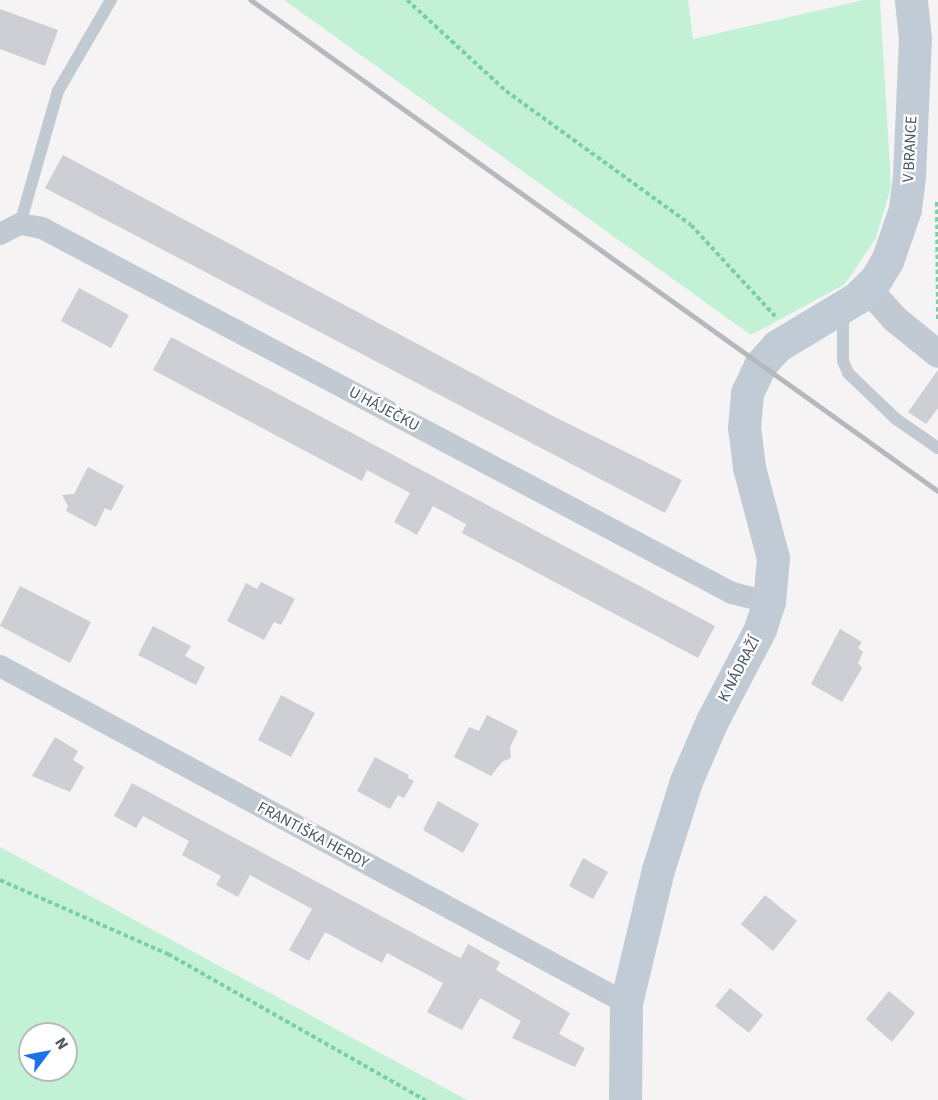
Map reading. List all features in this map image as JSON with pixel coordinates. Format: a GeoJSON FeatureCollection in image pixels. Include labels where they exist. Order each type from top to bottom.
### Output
{"type":"FeatureCollection","features":[{"type":"Feature","properties":{"kind":"main road","name":"V BRANCE"},"geometry":{"type":"LineString","coordinates":[[855,297],[887,261],[905,209],[915,39],[911,0]]}},
{"type":"Feature","properties":{"kind":"main road","name":"K NÁDRAŽÍ"},"geometry":{"type":"LineString","coordinates":[[625,1100],[626,1003],[658,870],[686,781],[712,721],[760,629],[769,602],[772,558],[749,467],[744,409],[760,365],[792,334],[855,297]]}},
{"type":"Feature","properties":{"kind":"street"},"geometry":{"type":"LineString","coordinates":[[0,234],[20,224]]}},
{"type":"Feature","properties":{"kind":"street","name":"U HÁJEČKU"},"geometry":{"type":"LineString","coordinates":[[20,224],[42,228],[732,593],[769,602]]}},
{"type":"Feature","properties":{"kind":"street"},"geometry":{"type":"LineString","coordinates":[[855,297],[896,319],[938,354]]}},
{"type":"Feature","properties":{"kind":"street","name":"FRANTIŠKA HERDY"},"geometry":{"type":"LineString","coordinates":[[0,666],[626,1003]]}},
{"type":"Feature","properties":{"kind":"lane"},"geometry":{"type":"LineString","coordinates":[[20,224],[58,91],[111,0]]}},
{"type":"Feature","properties":{"kind":"lane"},"geometry":{"type":"LineString","coordinates":[[855,297],[843,361],[848,373],[896,418],[938,448]]}},
{"type":"Feature","properties":{"kind":"path"},"geometry":{"type":"LineString","coordinates":[[407,0],[506,91],[691,225],[792,334]]}},
{"type":"Feature","properties":{"kind":"path"},"geometry":{"type":"LineString","coordinates":[[937,193],[938,328]]}},
{"type":"Feature","properties":{"kind":"path"},"geometry":{"type":"LineString","coordinates":[[0,880],[168,954],[425,1100]]}},
{"type":"Feature","properties":{"kind":"green space"},"geometry":{"type":"Polygon","coordinates":[[[284,0],[688,0],[693,39],[864,0],[880,0],[891,187],[876,238],[845,284],[751,335],[284,0]]]}},
{"type":"Feature","properties":{"kind":"green space"},"geometry":{"type":"Polygon","coordinates":[[[0,847],[467,1100],[0,1100],[0,847]]]}},
{"type":"Feature","properties":{"kind":"building"},"geometry":{"type":"Polygon","coordinates":[[[0,9],[58,30],[45,66],[0,49],[0,9]]]}},
{"type":"Feature","properties":{"kind":"building"},"geometry":{"type":"Polygon","coordinates":[[[63,155],[549,414],[682,480],[665,513],[45,188],[63,155]]]}},
{"type":"Feature","properties":{"kind":"building"},"geometry":{"type":"Polygon","coordinates":[[[79,288],[129,315],[111,348],[61,321],[79,288]]]}},
{"type":"Feature","properties":{"kind":"building"},"geometry":{"type":"Polygon","coordinates":[[[171,337],[715,626],[698,658],[462,533],[466,524],[433,506],[417,535],[394,522],[410,493],[367,470],[362,481],[153,370],[171,337]]]}},
{"type":"Feature","properties":{"kind":"building"},"geometry":{"type":"Polygon","coordinates":[[[938,370],[938,408],[926,424],[908,412],[938,370]]]}},
{"type":"Feature","properties":{"kind":"building"},"geometry":{"type":"Polygon","coordinates":[[[88,467],[124,486],[111,511],[105,508],[96,527],[66,511],[68,506],[62,495],[74,494],[88,467]]]}},
{"type":"Feature","properties":{"kind":"building"},"geometry":{"type":"Polygon","coordinates":[[[261,582],[295,599],[281,625],[274,622],[264,640],[227,621],[246,583],[257,589],[261,582]]]}},
{"type":"Feature","properties":{"kind":"building"},"geometry":{"type":"Polygon","coordinates":[[[20,586],[91,622],[70,663],[0,626],[20,586]]]}},
{"type":"Feature","properties":{"kind":"building"},"geometry":{"type":"Polygon","coordinates":[[[153,626],[191,646],[185,656],[205,667],[196,685],[138,655],[153,626]]]}},
{"type":"Feature","properties":{"kind":"building"},"geometry":{"type":"Polygon","coordinates":[[[840,629],[862,642],[858,648],[863,652],[858,663],[862,668],[842,702],[811,684],[840,629]]]}},
{"type":"Feature","properties":{"kind":"building"},"geometry":{"type":"Polygon","coordinates":[[[281,695],[315,713],[291,757],[258,740],[281,695]]]}},
{"type":"Feature","properties":{"kind":"building"},"geometry":{"type":"Polygon","coordinates":[[[487,715],[518,731],[510,747],[511,758],[502,762],[491,776],[454,757],[469,727],[479,731],[487,715]]]}},
{"type":"Feature","properties":{"kind":"building"},"geometry":{"type":"Polygon","coordinates":[[[55,737],[78,751],[73,760],[84,767],[70,792],[32,776],[55,737]]]}},
{"type":"Feature","properties":{"kind":"building"},"geometry":{"type":"Polygon","coordinates":[[[375,757],[409,775],[408,778],[414,781],[404,798],[398,795],[390,809],[357,791],[375,757]]]}},
{"type":"Feature","properties":{"kind":"building"},"geometry":{"type":"Polygon","coordinates":[[[132,783],[454,955],[461,958],[468,944],[500,962],[496,970],[570,1013],[559,1034],[585,1048],[575,1067],[512,1038],[521,1021],[480,998],[462,1030],[427,1012],[443,983],[387,953],[382,963],[325,932],[309,961],[289,950],[312,909],[250,875],[238,897],[216,885],[221,876],[182,855],[189,841],[143,816],[136,828],[114,816],[132,783]]]}},
{"type":"Feature","properties":{"kind":"building"},"geometry":{"type":"Polygon","coordinates":[[[438,801],[479,824],[463,853],[423,830],[438,801]]]}},
{"type":"Feature","properties":{"kind":"building"},"geometry":{"type":"Polygon","coordinates":[[[583,858],[608,872],[593,899],[569,886],[583,858]]]}},
{"type":"Feature","properties":{"kind":"building"},"geometry":{"type":"Polygon","coordinates":[[[765,895],[797,921],[773,951],[741,924],[765,895]]]}},
{"type":"Feature","properties":{"kind":"building"},"geometry":{"type":"Polygon","coordinates":[[[730,988],[763,1015],[749,1033],[715,1006],[730,988]]]}},
{"type":"Feature","properties":{"kind":"building"},"geometry":{"type":"Polygon","coordinates":[[[889,991],[915,1013],[892,1042],[866,1019],[889,991]]]}},
{"type":"Feature","properties":{"kind":"railway"},"geometry":{"type":"LineString","coordinates":[[251,0],[938,491]]}}]}
